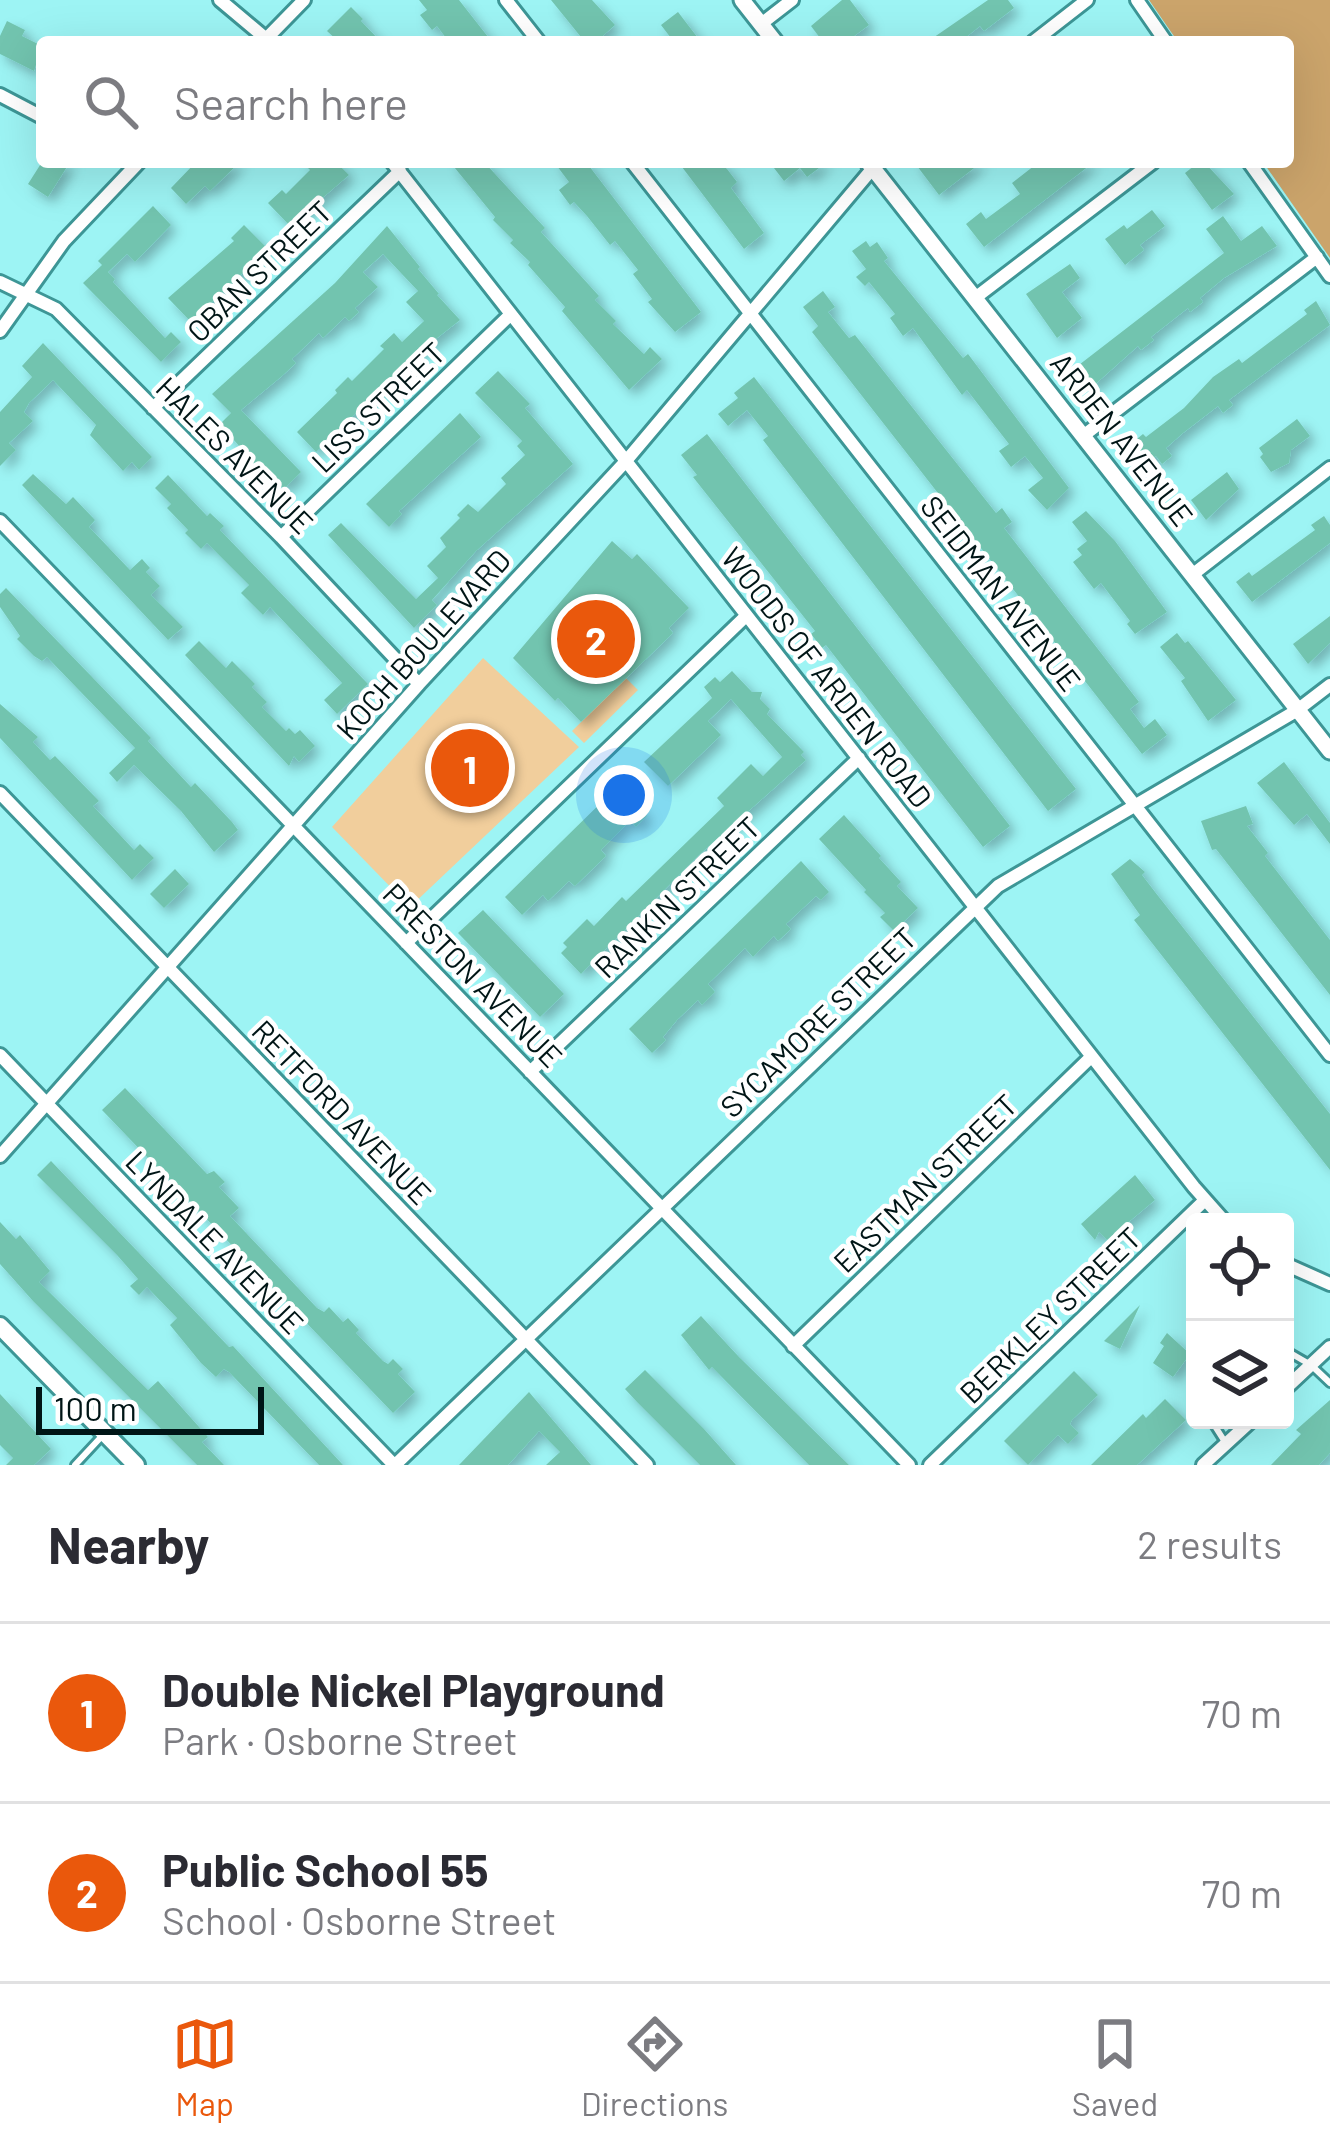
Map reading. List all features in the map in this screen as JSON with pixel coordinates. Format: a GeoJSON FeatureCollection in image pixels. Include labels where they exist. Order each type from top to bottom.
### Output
{"type":"FeatureCollection","features":[{"type":"Feature","properties":{"kind":"main road"},"geometry":{"type":"LineString","coordinates":[[0,1326],[136,1465]]}},
{"type":"Feature","properties":{"kind":"street"},"geometry":{"type":"LineString","coordinates":[[220,0],[261,36]]}},
{"type":"Feature","properties":{"kind":"street"},"geometry":{"type":"LineString","coordinates":[[272,36],[304,0]]}},
{"type":"Feature","properties":{"kind":"street"},"geometry":{"type":"LineString","coordinates":[[506,0],[534,36]]}},
{"type":"Feature","properties":{"kind":"street"},"geometry":{"type":"LineString","coordinates":[[742,0],[770,36]]}},
{"type":"Feature","properties":{"kind":"street"},"geometry":{"type":"LineString","coordinates":[[761,24],[792,0]]}},
{"type":"Feature","properties":{"kind":"street"},"geometry":{"type":"LineString","coordinates":[[1041,36],[1087,0]]}},
{"type":"Feature","properties":{"kind":"street"},"geometry":{"type":"LineString","coordinates":[[1137,0],[1162,36]]}},
{"type":"Feature","properties":{"kind":"street"},"geometry":{"type":"LineString","coordinates":[[0,95],[36,114]]}},
{"type":"Feature","properties":{"kind":"street"},"geometry":{"type":"LineString","coordinates":[[0,331],[64,241],[128,168]]}},
{"type":"Feature","properties":{"kind":"street","name":"OBAN STREET"},"geometry":{"type":"LineString","coordinates":[[153,408],[394,168]]}},
{"type":"Feature","properties":{"kind":"street","name":"WOODS OF ARDEN ROAD"},"geometry":{"type":"LineString","coordinates":[[398,168],[1216,1213]]}},
{"type":"Feature","properties":{"kind":"street","name":"SEIDMAN AVENUE"},"geometry":{"type":"LineString","coordinates":[[637,168],[1330,1055]]}},
{"type":"Feature","properties":{"kind":"street","name":"KOCH BOULEVARD"},"geometry":{"type":"LineString","coordinates":[[0,1156],[419,684],[626,461],[870,168]]}},
{"type":"Feature","properties":{"kind":"street","name":"ARDEN AVENUE"},"geometry":{"type":"LineString","coordinates":[[876,168],[1330,752]]}},
{"type":"Feature","properties":{"kind":"street"},"geometry":{"type":"LineString","coordinates":[[975,298],[1145,168]]}},
{"type":"Feature","properties":{"kind":"street"},"geometry":{"type":"LineString","coordinates":[[1253,168],[1330,276]]}},
{"type":"Feature","properties":{"kind":"street"},"geometry":{"type":"LineString","coordinates":[[1083,436],[1316,257]]}},
{"type":"Feature","properties":{"kind":"street","name":"HALES AVENUE"},"geometry":{"type":"LineString","coordinates":[[0,282],[56,309],[419,684]]}},
{"type":"Feature","properties":{"kind":"street","name":"LISS STREET"},"geometry":{"type":"LineString","coordinates":[[281,537],[511,314]]}},
{"type":"Feature","properties":{"kind":"street"},"geometry":{"type":"LineString","coordinates":[[1192,575],[1330,468]]}},
{"type":"Feature","properties":{"kind":"street","name":"PRESTON AVENUE"},"geometry":{"type":"LineString","coordinates":[[0,521],[909,1465]]}},
{"type":"Feature","properties":{"kind":"street"},"geometry":{"type":"LineString","coordinates":[[406,943],[746,616]]}},
{"type":"Feature","properties":{"kind":"street","name":"SYCAMORE STREET"},"geometry":{"type":"LineString","coordinates":[[395,1465],[998,886],[1296,711],[1330,685]]}},
{"type":"Feature","properties":{"kind":"street","name":"RANKIN STREET"},"geometry":{"type":"LineString","coordinates":[[530,1072],[859,758]]}},
{"type":"Feature","properties":{"kind":"street","name":"RETFORD AVENUE"},"geometry":{"type":"LineString","coordinates":[[0,794],[646,1465]]}},
{"type":"Feature","properties":{"kind":"street","name":"LYNDALE AVENUE"},"geometry":{"type":"LineString","coordinates":[[0,1055],[395,1465]]}},
{"type":"Feature","properties":{"kind":"street","name":"EASTMAN STREET"},"geometry":{"type":"LineString","coordinates":[[793,1346],[1091,1057]]}},
{"type":"Feature","properties":{"kind":"street","name":"BERKLEY STREET"},"geometry":{"type":"LineString","coordinates":[[930,1465],[1204,1201]]}},
{"type":"Feature","properties":{"kind":"street"},"geometry":{"type":"LineString","coordinates":[[1294,1268],[1330,1284]]}},
{"type":"Feature","properties":{"kind":"street"},"geometry":{"type":"LineString","coordinates":[[1294,1381],[1330,1347]]}},
{"type":"Feature","properties":{"kind":"street"},"geometry":{"type":"LineString","coordinates":[[1203,1465],[1242,1429]]}},
{"type":"Feature","properties":{"kind":"lane"},"geometry":{"type":"LineString","coordinates":[[1294,1355],[1330,1383]]}},
{"type":"Feature","properties":{"kind":"lane"},"geometry":{"type":"LineString","coordinates":[[1217,1429],[1226,1444]]}},
{"type":"Feature","properties":{"kind":"lane"},"geometry":{"type":"LineString","coordinates":[[75,1465],[105,1433]]}},
{"type":"Feature","properties":{"kind":"shaded area"},"geometry":{"type":"Polygon","coordinates":[[[1149,0],[1330,0],[1330,258],[1267,168],[1294,168],[1294,36],[1174,36],[1149,0]]]}},
{"type":"Feature","properties":{"kind":"shaded area"},"geometry":{"type":"Polygon","coordinates":[[[483,658],[579,747],[410,907],[332,827],[483,658]]]}},
{"type":"Feature","properties":{"kind":"shaded area"},"geometry":{"type":"Polygon","coordinates":[[[626,678],[638,690],[584,743],[572,731],[626,678]]]}},
{"type":"Feature","properties":{"kind":"building"},"geometry":{"type":"Polygon","coordinates":[[[419,0],[459,0],[487,36],[444,36],[420,15],[427,10],[419,0]]]}},
{"type":"Feature","properties":{"kind":"building"},"geometry":{"type":"Polygon","coordinates":[[[551,0],[592,0],[615,25],[603,36],[580,36],[551,0]]]}},
{"type":"Feature","properties":{"kind":"building"},"geometry":{"type":"Polygon","coordinates":[[[842,0],[850,0],[869,25],[854,36],[818,36],[811,26],[842,0]]]}},
{"type":"Feature","properties":{"kind":"building"},"geometry":{"type":"Polygon","coordinates":[[[988,0],[1008,0],[1014,8],[984,31],[980,26],[968,36],[936,36],[988,0]]]}},
{"type":"Feature","properties":{"kind":"building"},"geometry":{"type":"Polygon","coordinates":[[[351,7],[375,36],[332,36],[327,31],[351,7]]]}},
{"type":"Feature","properties":{"kind":"building"},"geometry":{"type":"Polygon","coordinates":[[[678,12],[696,36],[669,36],[661,25],[678,12]]]}},
{"type":"Feature","properties":{"kind":"building"},"geometry":{"type":"Polygon","coordinates":[[[7,21],[25,30],[22,36],[36,43],[34,71],[0,54],[0,36],[7,21]]]}},
{"type":"Feature","properties":{"kind":"building"},"geometry":{"type":"Polygon","coordinates":[[[38,168],[66,168],[48,197],[28,184],[38,168]]]}},
{"type":"Feature","properties":{"kind":"building"},"geometry":{"type":"Polygon","coordinates":[[[190,168],[234,168],[210,191],[205,186],[186,204],[171,188],[190,168]]]}},
{"type":"Feature","properties":{"kind":"building"},"geometry":{"type":"Polygon","coordinates":[[[342,168],[349,175],[290,226],[268,203],[282,190],[286,194],[310,170],[342,168]]]}},
{"type":"Feature","properties":{"kind":"building"},"geometry":{"type":"Polygon","coordinates":[[[455,168],[490,168],[599,296],[595,300],[616,321],[613,324],[644,354],[650,347],[662,359],[629,390],[562,311],[565,307],[510,243],[513,240],[455,168]]]}},
{"type":"Feature","properties":{"kind":"building"},"geometry":{"type":"Polygon","coordinates":[[[558,168],[591,168],[701,312],[675,332],[648,302],[652,299],[633,274],[638,270],[615,241],[610,245],[559,190],[569,182],[558,168]]]}},
{"type":"Feature","properties":{"kind":"building"},"geometry":{"type":"Polygon","coordinates":[[[683,168],[726,168],[737,182],[731,188],[764,233],[744,249],[683,168]]]}},
{"type":"Feature","properties":{"kind":"building"},"geometry":{"type":"Polygon","coordinates":[[[774,168],[800,168],[784,181],[774,168]]]}},
{"type":"Feature","properties":{"kind":"building"},"geometry":{"type":"Polygon","coordinates":[[[919,168],[974,168],[939,195],[919,168]]]}},
{"type":"Feature","properties":{"kind":"building"},"geometry":{"type":"Polygon","coordinates":[[[1031,168],[1086,168],[984,247],[966,224],[981,212],[986,219],[1020,194],[1012,183],[1031,168]]]}},
{"type":"Feature","properties":{"kind":"building"},"geometry":{"type":"Polygon","coordinates":[[[1191,168],[1210,168],[1234,194],[1212,210],[1185,173],[1191,168]]]}},
{"type":"Feature","properties":{"kind":"building"},"geometry":{"type":"Polygon","coordinates":[[[153,206],[171,225],[135,262],[127,254],[108,272],[165,338],[171,332],[181,342],[161,362],[83,283],[102,265],[98,261],[153,206]]]}},
{"type":"Feature","properties":{"kind":"building"},"geometry":{"type":"Polygon","coordinates":[[[1152,210],[1165,226],[1140,245],[1144,250],[1125,265],[1105,239],[1152,210]]]}},
{"type":"Feature","properties":{"kind":"building"},"geometry":{"type":"Polygon","coordinates":[[[1223,216],[1241,241],[1262,226],[1277,246],[1224,278],[1200,298],[1203,302],[1190,312],[1188,308],[1141,350],[1138,346],[1091,388],[1075,368],[1224,253],[1206,229],[1223,216]]]}},
{"type":"Feature","properties":{"kind":"building"},"geometry":{"type":"Polygon","coordinates":[[[244,225],[268,249],[191,322],[168,298],[234,241],[231,238],[244,225]]]}},
{"type":"Feature","properties":{"kind":"building"},"geometry":{"type":"Polygon","coordinates":[[[387,226],[460,320],[418,353],[316,452],[297,432],[348,377],[352,381],[384,349],[380,346],[394,333],[402,342],[424,321],[406,302],[418,291],[383,254],[363,272],[378,287],[355,308],[359,312],[349,321],[345,317],[323,338],[319,333],[292,359],[296,363],[241,410],[301,472],[284,489],[260,470],[220,424],[231,413],[212,394],[335,283],[387,226]]]}},
{"type":"Feature","properties":{"kind":"building"},"geometry":{"type":"Polygon","coordinates":[[[866,241],[870,247],[877,242],[888,258],[884,261],[963,358],[968,354],[1069,488],[1047,510],[1028,490],[1043,478],[1025,456],[1011,467],[999,451],[1009,444],[967,390],[962,395],[913,328],[903,336],[890,318],[895,314],[869,282],[865,286],[856,277],[866,269],[852,251],[866,241]]]}},
{"type":"Feature","properties":{"kind":"building"},"geometry":{"type":"Polygon","coordinates":[[[1070,264],[1080,278],[1062,292],[1082,318],[1057,338],[1026,294],[1070,264]]]}},
{"type":"Feature","properties":{"kind":"building"},"geometry":{"type":"Polygon","coordinates":[[[823,291],[835,307],[828,312],[849,338],[855,335],[996,513],[1002,508],[1012,522],[1004,528],[1139,702],[1130,709],[1144,728],[1155,719],[1167,735],[1142,754],[812,332],[818,326],[803,307],[823,291]]]}},
{"type":"Feature","properties":{"kind":"building"},"geometry":{"type":"Polygon","coordinates":[[[1316,301],[1330,325],[1229,400],[1233,405],[1223,413],[1218,406],[1183,433],[1166,448],[1172,456],[1162,464],[1156,456],[1147,463],[1132,443],[1184,408],[1213,377],[1239,359],[1242,363],[1307,314],[1304,310],[1316,301]]]}},
{"type":"Feature","properties":{"kind":"building"},"geometry":{"type":"Polygon","coordinates":[[[43,343],[152,457],[139,470],[132,462],[123,471],[90,435],[96,425],[53,380],[29,403],[24,412],[33,421],[9,443],[16,450],[0,466],[0,412],[32,377],[22,366],[43,343]]]}},
{"type":"Feature","properties":{"kind":"building"},"geometry":{"type":"Polygon","coordinates":[[[498,371],[530,404],[525,408],[573,464],[476,551],[414,628],[328,535],[341,523],[416,599],[438,578],[427,566],[446,547],[440,538],[468,504],[478,512],[506,484],[501,478],[525,455],[517,446],[522,441],[475,393],[498,371]]]}},
{"type":"Feature","properties":{"kind":"building"},"geometry":{"type":"Polygon","coordinates":[[[754,377],[1076,789],[1048,811],[763,440],[768,436],[747,410],[728,426],[718,414],[754,377]]]}},
{"type":"Feature","properties":{"kind":"building"},"geometry":{"type":"Polygon","coordinates":[[[460,413],[481,437],[399,511],[402,514],[389,527],[366,504],[460,413]]]}},
{"type":"Feature","properties":{"kind":"building"},"geometry":{"type":"Polygon","coordinates":[[[1297,419],[1310,436],[1291,450],[1289,463],[1271,472],[1259,448],[1297,419]]]}},
{"type":"Feature","properties":{"kind":"building"},"geometry":{"type":"Polygon","coordinates":[[[707,434],[1010,826],[983,847],[826,645],[822,648],[811,634],[815,631],[693,477],[697,475],[681,455],[707,434]]]}},
{"type":"Feature","properties":{"kind":"building"},"geometry":{"type":"Polygon","coordinates":[[[1227,472],[1239,489],[1206,520],[1191,500],[1227,472]]]}},
{"type":"Feature","properties":{"kind":"building"},"geometry":{"type":"Polygon","coordinates":[[[33,474],[66,504],[73,497],[95,520],[89,527],[130,570],[142,559],[150,568],[146,572],[160,586],[151,595],[183,627],[168,640],[22,485],[33,474]]]}},
{"type":"Feature","properties":{"kind":"building"},"geometry":{"type":"Polygon","coordinates":[[[168,475],[207,516],[210,513],[224,526],[220,530],[368,684],[337,714],[324,700],[342,683],[270,607],[263,615],[241,593],[249,585],[207,543],[201,549],[185,533],[188,530],[167,508],[171,504],[155,488],[168,475]]]}},
{"type":"Feature","properties":{"kind":"building"},"geometry":{"type":"Polygon","coordinates":[[[1086,511],[1115,541],[1167,612],[1135,634],[1101,583],[1094,589],[1073,562],[1082,555],[1077,549],[1087,541],[1072,522],[1086,511]]]}},
{"type":"Feature","properties":{"kind":"building"},"geometry":{"type":"Polygon","coordinates":[[[1324,516],[1330,525],[1330,543],[1252,602],[1236,582],[1249,572],[1252,576],[1315,530],[1311,525],[1324,516]]]}},
{"type":"Feature","properties":{"kind":"building"},"geometry":{"type":"Polygon","coordinates":[[[612,541],[632,559],[637,554],[689,608],[669,628],[673,633],[581,722],[513,658],[612,541]]]}},
{"type":"Feature","properties":{"kind":"building"},"geometry":{"type":"Polygon","coordinates":[[[6,588],[151,738],[148,741],[191,787],[195,783],[232,822],[238,830],[214,852],[134,765],[117,782],[109,773],[135,748],[47,657],[42,661],[17,639],[20,636],[0,607],[0,594],[6,588]]]}},
{"type":"Feature","properties":{"kind":"building"},"geometry":{"type":"Polygon","coordinates":[[[1330,616],[1330,643],[1308,664],[1293,644],[1330,616]]]}},
{"type":"Feature","properties":{"kind":"building"},"geometry":{"type":"Polygon","coordinates":[[[1177,633],[1236,700],[1208,721],[1181,681],[1185,678],[1160,647],[1177,633]]]}},
{"type":"Feature","properties":{"kind":"building"},"geometry":{"type":"Polygon","coordinates":[[[199,641],[226,668],[232,661],[255,684],[252,687],[267,702],[262,707],[286,731],[289,728],[295,734],[300,730],[315,746],[299,762],[294,756],[289,766],[185,655],[199,641]]]}},
{"type":"Feature","properties":{"kind":"building"},"geometry":{"type":"Polygon","coordinates":[[[732,671],[752,692],[762,692],[760,699],[770,709],[767,714],[804,752],[801,755],[806,760],[699,855],[581,974],[561,953],[567,947],[563,943],[587,919],[594,926],[622,897],[626,901],[724,806],[717,798],[751,764],[763,776],[782,757],[731,699],[708,721],[721,735],[668,786],[644,762],[712,698],[704,687],[732,671]]]}},
{"type":"Feature","properties":{"kind":"building"},"geometry":{"type":"Polygon","coordinates":[[[0,704],[38,737],[33,742],[50,760],[55,756],[99,801],[93,806],[134,850],[140,844],[154,858],[132,880],[0,738],[0,704]]]}},
{"type":"Feature","properties":{"kind":"building"},"geometry":{"type":"Polygon","coordinates":[[[1284,762],[1330,823],[1330,844],[1307,814],[1294,825],[1257,783],[1284,762]]]}},
{"type":"Feature","properties":{"kind":"building"},"geometry":{"type":"Polygon","coordinates":[[[619,785],[647,816],[636,827],[630,821],[601,850],[606,856],[575,886],[569,881],[548,901],[543,895],[522,915],[505,897],[619,785]]]}},
{"type":"Feature","properties":{"kind":"building"},"geometry":{"type":"Polygon","coordinates":[[[1246,806],[1253,824],[1247,826],[1268,853],[1265,856],[1330,940],[1330,995],[1216,849],[1212,850],[1201,821],[1246,806]]]}},
{"type":"Feature","properties":{"kind":"building"},"geometry":{"type":"Polygon","coordinates":[[[844,815],[918,908],[894,931],[880,917],[885,913],[819,839],[844,815]]]}},
{"type":"Feature","properties":{"kind":"building"},"geometry":{"type":"Polygon","coordinates":[[[1130,859],[1145,872],[1142,875],[1330,1114],[1330,1170],[1134,920],[1140,915],[1111,874],[1130,859]]]}},
{"type":"Feature","properties":{"kind":"building"},"geometry":{"type":"Polygon","coordinates":[[[801,861],[829,892],[821,900],[816,896],[786,924],[791,929],[778,941],[774,936],[753,957],[745,948],[708,984],[715,992],[702,1005],[698,1000],[677,1020],[652,1053],[629,1029],[801,861]]]}},
{"type":"Feature","properties":{"kind":"building"},"geometry":{"type":"Polygon","coordinates":[[[175,869],[189,884],[164,908],[150,894],[175,869]]]}},
{"type":"Feature","properties":{"kind":"building"},"geometry":{"type":"Polygon","coordinates":[[[483,910],[564,994],[540,1017],[458,933],[483,910]]]}},
{"type":"Feature","properties":{"kind":"building"},"geometry":{"type":"Polygon","coordinates":[[[125,1088],[207,1174],[214,1171],[225,1182],[219,1187],[239,1208],[230,1216],[317,1308],[324,1312],[329,1307],[343,1322],[348,1318],[383,1361],[388,1364],[393,1359],[403,1369],[398,1374],[415,1392],[393,1413],[102,1110],[125,1088]]]}},
{"type":"Feature","properties":{"kind":"building"},"geometry":{"type":"Polygon","coordinates":[[[51,1161],[343,1465],[319,1465],[229,1372],[224,1369],[216,1377],[201,1363],[170,1325],[177,1318],[147,1287],[139,1295],[130,1286],[138,1279],[37,1175],[51,1161]]]}},
{"type":"Feature","properties":{"kind":"building"},"geometry":{"type":"Polygon","coordinates":[[[1135,1175],[1155,1200],[1107,1240],[1099,1232],[1095,1240],[1081,1224],[1135,1175]]]}},
{"type":"Feature","properties":{"kind":"building"},"geometry":{"type":"Polygon","coordinates":[[[0,1222],[16,1239],[20,1235],[50,1271],[39,1282],[148,1390],[158,1381],[208,1437],[202,1442],[224,1465],[197,1465],[33,1301],[0,1264],[0,1222]]]}},
{"type":"Feature","properties":{"kind":"building"},"geometry":{"type":"Polygon","coordinates":[[[1140,1305],[1120,1349],[1104,1341],[1140,1305]]]}},
{"type":"Feature","properties":{"kind":"building"},"geometry":{"type":"Polygon","coordinates":[[[701,1316],[849,1465],[809,1465],[712,1367],[709,1370],[681,1335],[701,1316]]]}},
{"type":"Feature","properties":{"kind":"building"},"geometry":{"type":"Polygon","coordinates":[[[1167,1333],[1186,1350],[1186,1359],[1173,1377],[1153,1363],[1164,1346],[1160,1343],[1167,1333]]]}},
{"type":"Feature","properties":{"kind":"building"},"geometry":{"type":"Polygon","coordinates":[[[645,1370],[736,1465],[700,1465],[637,1402],[625,1389],[645,1370]]]}},
{"type":"Feature","properties":{"kind":"building"},"geometry":{"type":"Polygon","coordinates":[[[1074,1371],[1098,1395],[1072,1420],[1070,1424],[1079,1433],[1068,1444],[1058,1435],[1028,1465],[1004,1441],[1074,1371]]]}},
{"type":"Feature","properties":{"kind":"building"},"geometry":{"type":"Polygon","coordinates":[[[529,1392],[591,1465],[546,1465],[560,1452],[539,1431],[508,1465],[459,1465],[529,1392]]]}},
{"type":"Feature","properties":{"kind":"building"},"geometry":{"type":"Polygon","coordinates":[[[0,1394],[51,1449],[34,1465],[6,1465],[13,1458],[0,1445],[0,1394]]]}},
{"type":"Feature","properties":{"kind":"building"},"geometry":{"type":"Polygon","coordinates":[[[1165,1399],[1186,1420],[1137,1465],[1091,1465],[1143,1414],[1146,1418],[1165,1399]]]}},
{"type":"Feature","properties":{"kind":"building"},"geometry":{"type":"Polygon","coordinates":[[[1330,1400],[1330,1453],[1319,1465],[1271,1465],[1301,1434],[1296,1430],[1330,1400]]]}},
{"type":"Feature","properties":{"kind":"place","name":"Public School 55"},"geometry":{"type":"Point","coordinates":[596,639]}},
{"type":"Feature","properties":{"kind":"place","name":"Double Nickel Playground"},"geometry":{"type":"Point","coordinates":[470,768]}}]}
